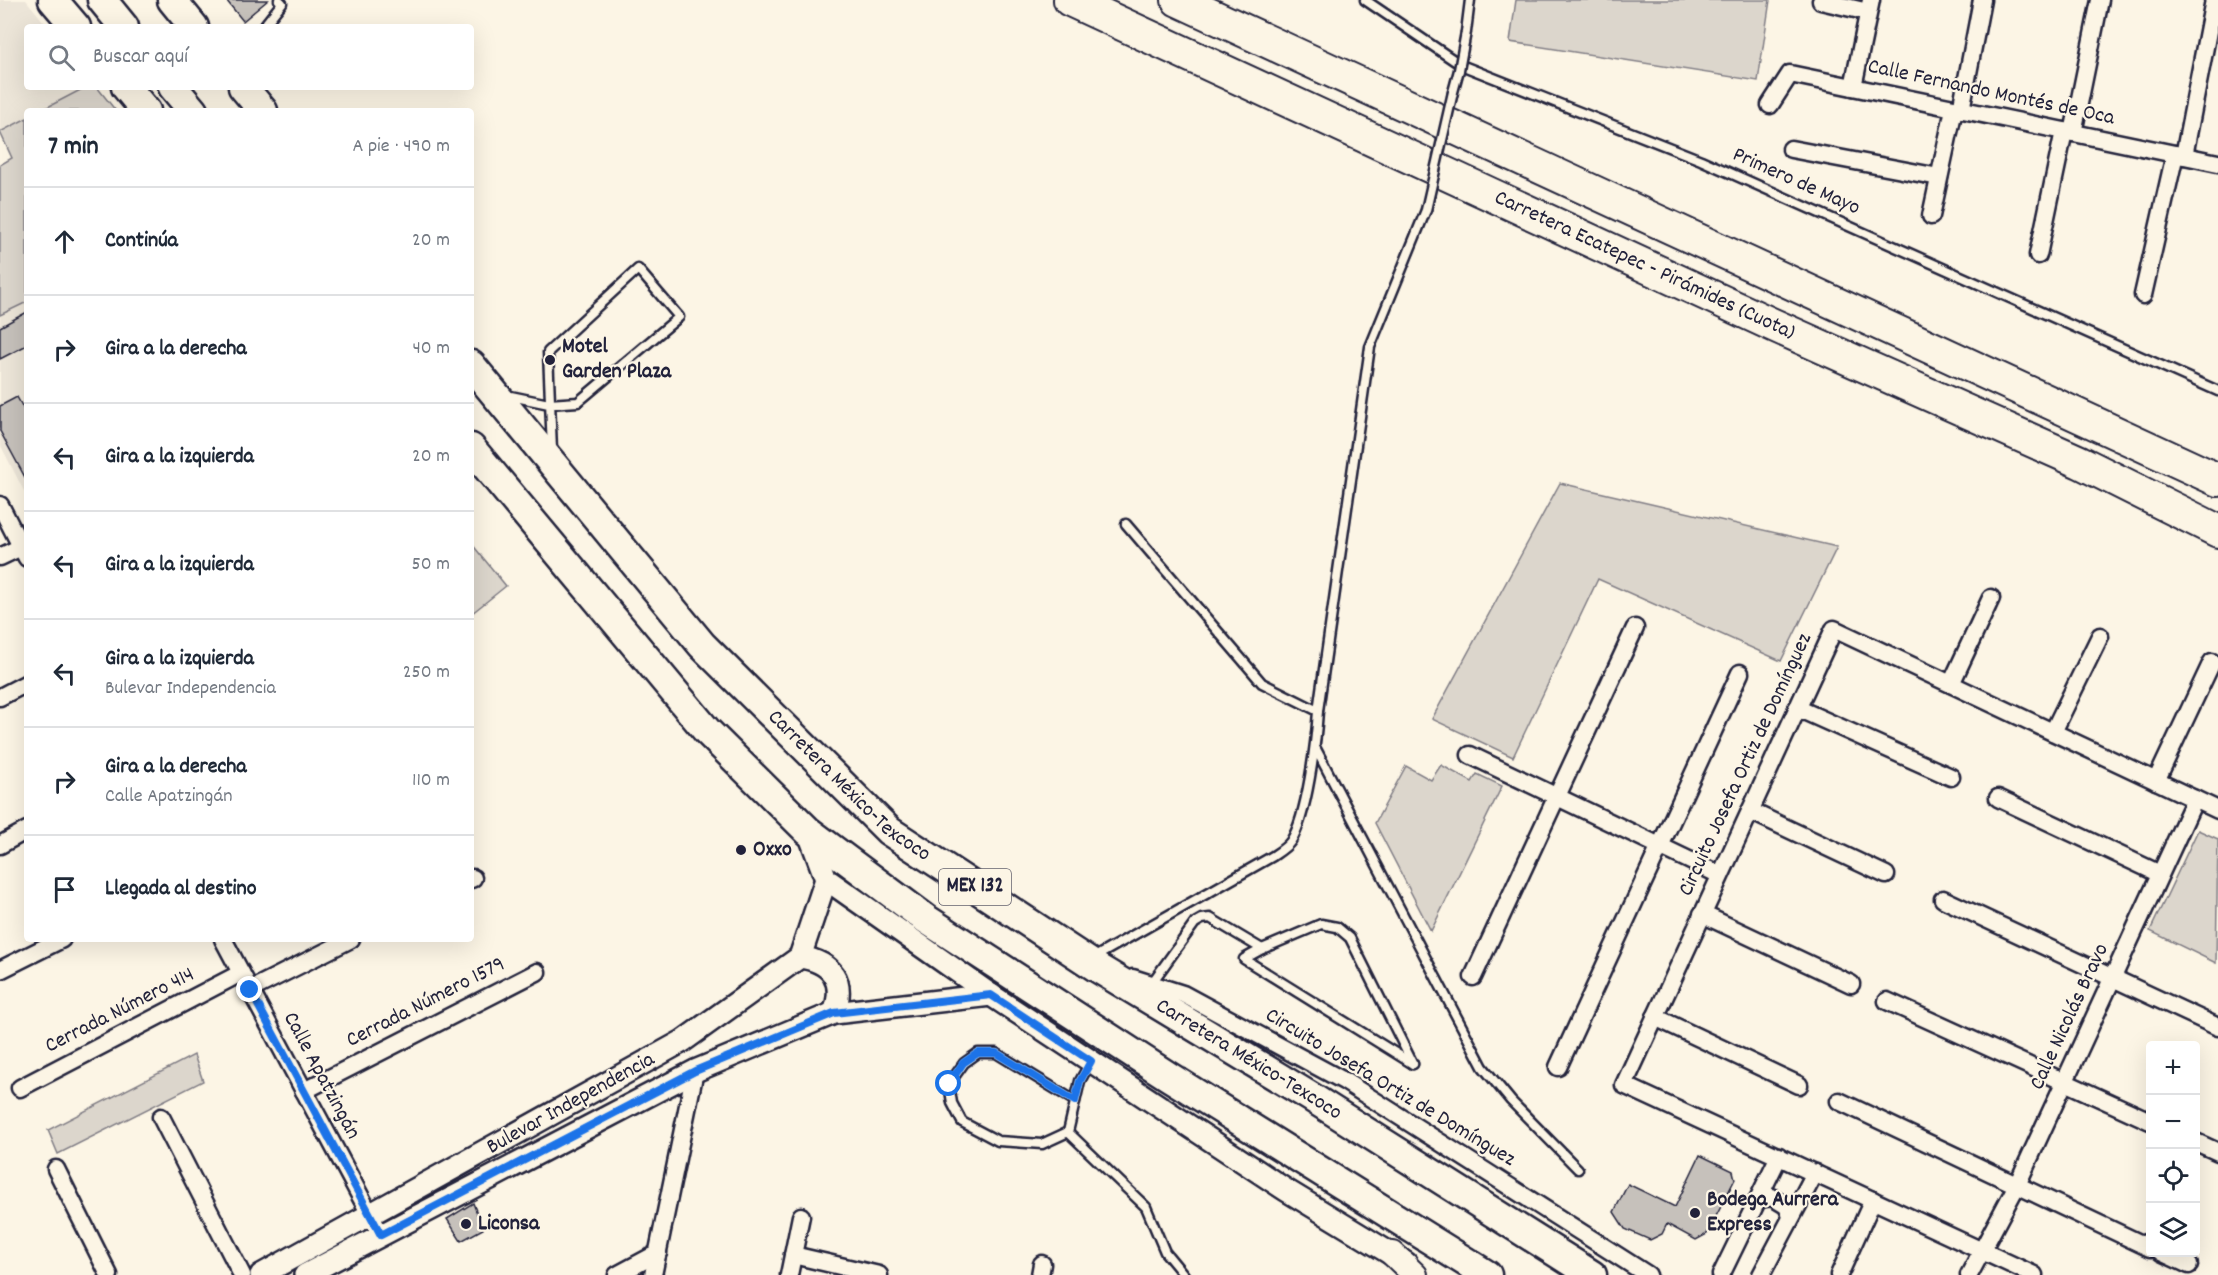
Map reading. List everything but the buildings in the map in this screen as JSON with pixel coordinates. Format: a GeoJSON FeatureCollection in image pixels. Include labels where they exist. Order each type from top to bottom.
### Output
{"type":"FeatureCollection","features":[{"type":"Feature","properties":{"kind":"highway"},"geometry":{"type":"LineString","coordinates":[[53,0],[73,24]]}},
{"type":"Feature","properties":{"kind":"highway"},"geometry":{"type":"LineString","coordinates":[[102,0],[122,24]]}},
{"type":"Feature","properties":{"kind":"highway"},"geometry":{"type":"LineString","coordinates":[[172,0],[192,24]]}},
{"type":"Feature","properties":{"kind":"highway","name":"Carretera Ecatepec - Pirámides (Cuota)"},"geometry":{"type":"LineString","coordinates":[[1070,0],[1771,324],[2080,462],[2218,531]]}},
{"type":"Feature","properties":{"kind":"highway","name":"Carretera Ecatepec - Pirámides (Cuota)"},"geometry":{"type":"LineString","coordinates":[[1178,0],[2218,480]]}},
{"type":"Feature","properties":{"kind":"highway"},"geometry":{"type":"LineString","coordinates":[[128,90],[144,108]]}},
{"type":"Feature","properties":{"kind":"highway"},"geometry":{"type":"LineString","coordinates":[[176,90],[190,108]]}},
{"type":"Feature","properties":{"kind":"highway"},"geometry":{"type":"LineString","coordinates":[[246,90],[260,108]]}},
{"type":"Feature","properties":{"kind":"highway","name":"Carretera México-Texcoco"},"geometry":{"type":"LineString","coordinates":[[474,368],[702,645],[889,831],[1092,964],[1148,990],[1311,1097],[1592,1275]]}},
{"type":"Feature","properties":{"kind":"highway","name":"MEX 132"},"geometry":{"type":"LineString","coordinates":[[474,452],[707,731],[808,831],[926,919],[1168,1076],[1487,1275]]}},
{"type":"Feature","properties":{"kind":"main road"},"geometry":{"type":"LineString","coordinates":[[1393,1254],[1415,1275]]}},
{"type":"Feature","properties":{"kind":"street"},"geometry":{"type":"LineString","coordinates":[[1931,216],[1982,0]]}},
{"type":"Feature","properties":{"kind":"street"},"geometry":{"type":"LineString","coordinates":[[2038,255],[2100,0]]}},
{"type":"Feature","properties":{"kind":"street"},"geometry":{"type":"LineString","coordinates":[[2144,295],[2180,155],[2214,0]]}},
{"type":"Feature","properties":{"kind":"street"},"geometry":{"type":"LineString","coordinates":[[1821,1],[1869,6],[1852,87]]}},
{"type":"Feature","properties":{"kind":"street","name":"Calle Fernando Montés de Oca"},"geometry":{"type":"LineString","coordinates":[[1770,105],[1790,74],[2218,163]]}},
{"type":"Feature","properties":{"kind":"street"},"geometry":{"type":"LineString","coordinates":[[1791,149],[1940,177]]}},
{"type":"Feature","properties":{"kind":"street"},"geometry":{"type":"LineString","coordinates":[[0,505],[24,553],[0,557]]}},
{"type":"Feature","properties":{"kind":"street"},"geometry":{"type":"LineString","coordinates":[[1951,684],[1991,598]]}},
{"type":"Feature","properties":{"kind":"street"},"geometry":{"type":"LineString","coordinates":[[1473,977],[1635,628]]}},
{"type":"Feature","properties":{"kind":"street","name":"Circuito Josefa Ortiz de Domínguez"},"geometry":{"type":"LineString","coordinates":[[2034,1275],[1623,1085],[1834,629],[2218,810]]}},
{"type":"Feature","properties":{"kind":"street"},"geometry":{"type":"LineString","coordinates":[[2053,732],[2100,636]]}},
{"type":"Feature","properties":{"kind":"street"},"geometry":{"type":"LineString","coordinates":[[2156,781],[2212,662]]}},
{"type":"Feature","properties":{"kind":"street"},"geometry":{"type":"LineString","coordinates":[[1558,1067],[1740,673]]}},
{"type":"Feature","properties":{"kind":"street"},"geometry":{"type":"LineString","coordinates":[[0,697],[24,685]]}},
{"type":"Feature","properties":{"kind":"street"},"geometry":{"type":"LineString","coordinates":[[1797,708],[1951,777]]}},
{"type":"Feature","properties":{"kind":"street"},"geometry":{"type":"LineString","coordinates":[[1470,755],[1720,875]]}},
{"type":"Feature","properties":{"kind":"street"},"geometry":{"type":"LineString","coordinates":[[1998,798],[2160,874]]}},
{"type":"Feature","properties":{"kind":"street","name":"Calle Nicolás Bravo"},"geometry":{"type":"LineString","coordinates":[[1969,1275],[2017,1185],[2195,799]]}},
{"type":"Feature","properties":{"kind":"street"},"geometry":{"type":"LineString","coordinates":[[1750,811],[1886,875]]}},
{"type":"Feature","properties":{"kind":"street"},"geometry":{"type":"LineString","coordinates":[[808,831],[826,879],[991,995],[1286,1190],[1424,1275]]}},
{"type":"Feature","properties":{"kind":"street"},"geometry":{"type":"LineString","coordinates":[[0,845],[24,832]]}},
{"type":"Feature","properties":{"kind":"street"},"geometry":{"type":"LineString","coordinates":[[826,879],[800,957],[818,960],[836,976],[840,997],[834,1013]]}},
{"type":"Feature","properties":{"kind":"street"},"geometry":{"type":"LineString","coordinates":[[1943,899],[2218,1027]]}},
{"type":"Feature","properties":{"kind":"street"},"geometry":{"type":"LineString","coordinates":[[1702,914],[1851,984]]}},
{"type":"Feature","properties":{"kind":"street"},"geometry":{"type":"LineString","coordinates":[[0,970],[56,942]]}},
{"type":"Feature","properties":{"kind":"street","name":"Calle Apatzingán"},"geometry":{"type":"LineString","coordinates":[[225,942],[381,1235]]}},
{"type":"Feature","properties":{"kind":"street"},"geometry":{"type":"LineString","coordinates":[[250,990],[345,942]]}},
{"type":"Feature","properties":{"kind":"street","name":"Bulevar Independencia"},"geometry":{"type":"LineString","coordinates":[[261,1275],[683,1041],[800,957]]}},
{"type":"Feature","properties":{"kind":"street","name":"Cerrada Número 1579"},"geometry":{"type":"LineString","coordinates":[[304,1091],[537,972]]}},
{"type":"Feature","properties":{"kind":"street","name":"Cerrada Número 414"},"geometry":{"type":"LineString","coordinates":[[20,1088],[241,973]]}},
{"type":"Feature","properties":{"kind":"street","name":"Circuito Josefa Ortiz de Domínguez"},"geometry":{"type":"LineString","coordinates":[[1148,990],[1183,994],[1344,1081],[1648,1275]]}},
{"type":"Feature","properties":{"kind":"street","name":"Bulevar Independencia"},"geometry":{"type":"LineString","coordinates":[[305,1275],[695,1071],[834,1013],[991,995]]}},
{"type":"Feature","properties":{"kind":"street"},"geometry":{"type":"LineString","coordinates":[[1887,1001],[2146,1119]]}},
{"type":"Feature","properties":{"kind":"street"},"geometry":{"type":"LineString","coordinates":[[1655,1017],[1800,1085]]}},
{"type":"Feature","properties":{"kind":"street"},"geometry":{"type":"LineString","coordinates":[[653,1275],[695,1071]]}},
{"type":"Feature","properties":{"kind":"street"},"geometry":{"type":"LineString","coordinates":[[1839,1101],[2146,1246]]}},
{"type":"Feature","properties":{"kind":"street"},"geometry":{"type":"LineString","coordinates":[[161,1117],[242,1275]]}},
{"type":"Feature","properties":{"kind":"street"},"geometry":{"type":"LineString","coordinates":[[2200,1144],[2218,1152]]}},
{"type":"Feature","properties":{"kind":"street"},"geometry":{"type":"LineString","coordinates":[[1729,1272],[1758,1199],[1779,1156]]}},
{"type":"Feature","properties":{"kind":"street"},"geometry":{"type":"LineString","coordinates":[[56,1169],[109,1275]]}},
{"type":"Feature","properties":{"kind":"street"},"geometry":{"type":"LineString","coordinates":[[1761,1275],[1815,1173]]}},
{"type":"Feature","properties":{"kind":"street"},"geometry":{"type":"LineString","coordinates":[[1758,1199],[1772,1197],[1787,1206],[1791,1216]]}},
{"type":"Feature","properties":{"kind":"street"},"geometry":{"type":"LineString","coordinates":[[1839,1275],[1873,1200]]}},
{"type":"Feature","properties":{"kind":"street"},"geometry":{"type":"LineString","coordinates":[[789,1275],[801,1216]]}},
{"type":"Feature","properties":{"kind":"street"},"geometry":{"type":"LineString","coordinates":[[617,1275],[658,1253]]}},
{"type":"Feature","properties":{"kind":"street"},"geometry":{"type":"LineString","coordinates":[[793,1256],[879,1275]]}},
{"type":"Feature","properties":{"kind":"street"},"geometry":{"type":"LineString","coordinates":[[2172,1257],[2189,1265]]}},
{"type":"Feature","properties":{"kind":"lane"},"geometry":{"type":"LineString","coordinates":[[265,24],[282,3],[279,0]]}},
{"type":"Feature","properties":{"kind":"lane","name":"Primero de Mayo"},"geometry":{"type":"LineString","coordinates":[[1365,0],[1461,65],[1701,160],[2218,391]]}},
{"type":"Feature","properties":{"kind":"lane"},"geometry":{"type":"LineString","coordinates":[[1092,964],[1273,856],[1290,842],[1298,825],[1316,749],[1318,711],[1370,347],[1426,210],[1459,70],[1470,0]]}},
{"type":"Feature","properties":{"kind":"lane"},"geometry":{"type":"LineString","coordinates":[[494,392],[549,404],[578,402],[679,317],[638,269],[548,352],[549,404],[553,465]]}},
{"type":"Feature","properties":{"kind":"lane"},"geometry":{"type":"LineString","coordinates":[[1126,524],[1262,683],[1318,711]]}},
{"type":"Feature","properties":{"kind":"lane"},"geometry":{"type":"LineString","coordinates":[[1316,749],[1483,1067],[1511,1101],[1578,1169]]}},
{"type":"Feature","properties":{"kind":"lane"},"geometry":{"type":"LineString","coordinates":[[1148,990],[1195,923],[1202,918],[1210,918],[1262,950]]}},
{"type":"Feature","properties":{"kind":"lane"},"geometry":{"type":"LineString","coordinates":[[1321,924],[1337,927],[1350,938],[1413,1064],[1244,959],[1262,950],[1321,924]]}},
{"type":"Feature","properties":{"kind":"lane"},"geometry":{"type":"LineString","coordinates":[[1068,1132],[1042,1144],[998,1141],[962,1122],[952,1103],[949,1084],[963,1063],[978,1053],[996,1053],[1075,1101]]}},
{"type":"Feature","properties":{"kind":"lane"},"geometry":{"type":"LineString","coordinates":[[1068,1132],[1080,1081],[1091,1061]]}},
{"type":"Feature","properties":{"kind":"lane"},"geometry":{"type":"LineString","coordinates":[[1068,1132],[1146,1207],[1165,1252],[1184,1275]]}},
{"type":"Feature","properties":{"kind":"shaded area"},"geometry":{"type":"Polygon","coordinates":[[[0,0],[26,0],[46,24],[24,24],[24,90],[80,90],[46,108],[24,108],[24,120],[0,132],[0,0]]]}},
{"type":"Feature","properties":{"kind":"shaded area"},"geometry":{"type":"Polygon","coordinates":[[[1516,0],[1770,0],[1758,81],[1510,42],[1516,0]]]}},
{"type":"Feature","properties":{"kind":"shaded area"},"geometry":{"type":"Polygon","coordinates":[[[80,90],[99,90],[114,108],[46,108],[80,90]]]}},
{"type":"Feature","properties":{"kind":"shaded area"},"geometry":{"type":"Polygon","coordinates":[[[24,120],[24,303],[0,315],[0,165],[12,158],[0,132],[24,120]]]}},
{"type":"Feature","properties":{"kind":"shaded area"},"geometry":{"type":"Polygon","coordinates":[[[24,303],[24,491],[0,444],[0,315],[24,303]]]}},
{"type":"Feature","properties":{"kind":"shaded area"},"geometry":{"type":"Polygon","coordinates":[[[1560,483],[1837,547],[1781,661],[1598,579],[1513,757],[1432,719],[1560,483]]]}},
{"type":"Feature","properties":{"kind":"shaded area"},"geometry":{"type":"Polygon","coordinates":[[[474,547],[506,586],[474,612],[474,547]]]}},
{"type":"Feature","properties":{"kind":"shaded area"},"geometry":{"type":"Polygon","coordinates":[[[1441,765],[1472,782],[1477,774],[1502,786],[1431,931],[1375,823],[1406,766],[1431,780],[1441,765]]]}},
{"type":"Feature","properties":{"kind":"shaded area"},"geometry":{"type":"Polygon","coordinates":[[[2198,830],[2218,839],[2216,963],[2150,931],[2198,830]]]}},
{"type":"Feature","properties":{"kind":"shaded area"},"geometry":{"type":"Polygon","coordinates":[[[194,1055],[203,1081],[58,1154],[48,1130],[194,1055]]]}},
{"type":"Feature","properties":{"kind":"place","name":"Motel Garden Plaza"},"geometry":{"type":"Point","coordinates":[550,360]}},
{"type":"Feature","properties":{"kind":"place","name":"Oxxo"},"geometry":{"type":"Point","coordinates":[741,850]}},
{"type":"Feature","properties":{"kind":"place","name":"Bodega Aurrera Express"},"geometry":{"type":"Point","coordinates":[1695,1213]}},
{"type":"Feature","properties":{"kind":"place","name":"Liconsa"},"geometry":{"type":"Point","coordinates":[466,1224]}},
{"type":"Feature","properties":{"kind":"route"},"geometry":{"type":"LineString","coordinates":[[250,990],[381,1235],[695,1071],[834,1013],[991,995],[1091,1061],[1080,1081],[1075,1101],[996,1053],[978,1053],[963,1063],[949,1084]]}}]}
